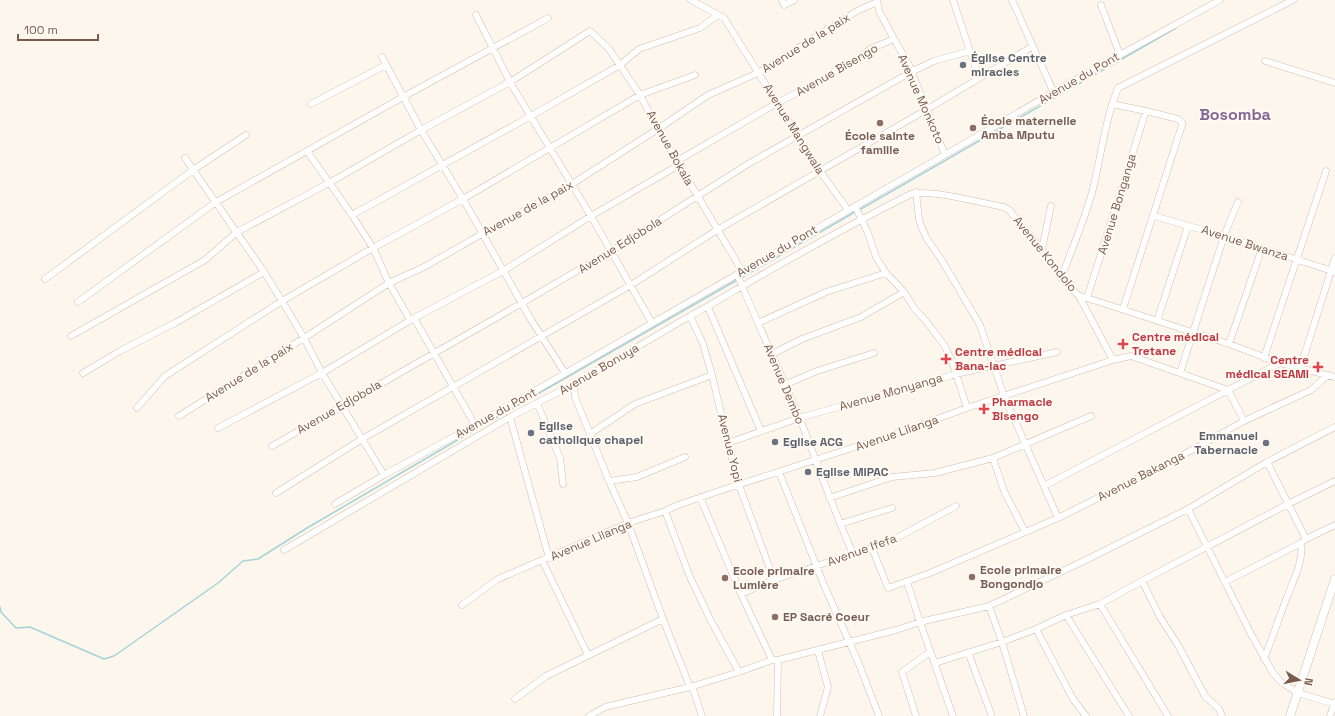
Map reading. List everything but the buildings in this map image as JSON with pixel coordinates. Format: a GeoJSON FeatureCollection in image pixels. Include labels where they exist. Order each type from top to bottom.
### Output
{"type":"FeatureCollection","features":[{"type":"Feature","properties":{"kind":"street","name":"Avenue Mangwala"},"geometry":{"type":"LineString","coordinates":[[691,0],[724,18],[820,170],[848,210]]}},
{"type":"Feature","properties":{"kind":"street"},"geometry":{"type":"LineString","coordinates":[[783,3],[794,0]]}},
{"type":"Feature","properties":{"kind":"street"},"geometry":{"type":"LineString","coordinates":[[952,0],[979,78]]}},
{"type":"Feature","properties":{"kind":"street"},"geometry":{"type":"LineString","coordinates":[[1012,0],[1054,93]]}},
{"type":"Feature","properties":{"kind":"street","name":"Avenue du Pont"},"geometry":{"type":"LineString","coordinates":[[335,504],[652,323],[740,278],[848,210],[858,212],[946,155],[1210,3],[1220,0]]}},
{"type":"Feature","properties":{"kind":"street"},"geometry":{"type":"LineString","coordinates":[[1061,278],[1092,190],[1112,104],[1118,88],[1293,0]]}},
{"type":"Feature","properties":{"kind":"street","name":"Avenue Monkoto"},"geometry":{"type":"LineString","coordinates":[[877,1],[879,11],[911,72],[946,155]]}},
{"type":"Feature","properties":{"kind":"street","name":"Avenue de la paix"},"geometry":{"type":"LineString","coordinates":[[179,416],[389,283],[424,267],[572,184],[658,130],[708,95],[758,73],[857,11],[877,1]]}},
{"type":"Feature","properties":{"kind":"street"},"geometry":{"type":"LineString","coordinates":[[1101,5],[1120,55]]}},
{"type":"Feature","properties":{"kind":"street"},"geometry":{"type":"LineString","coordinates":[[352,215],[620,65],[639,49],[700,28],[718,14]]}},
{"type":"Feature","properties":{"kind":"street"},"geometry":{"type":"LineString","coordinates":[[476,15],[510,82],[591,216],[652,323]]}},
{"type":"Feature","properties":{"kind":"street"},"geometry":{"type":"LineString","coordinates":[[78,302],[216,202],[548,18]]}},
{"type":"Feature","properties":{"kind":"street","name":"Avenue Bokala"},"geometry":{"type":"LineString","coordinates":[[510,82],[590,31],[609,49],[640,95],[658,130],[717,230],[740,278]]}},
{"type":"Feature","properties":{"kind":"street","name":"Avenue Bisengo"},"geometry":{"type":"LineString","coordinates":[[218,428],[322,373],[412,319],[503,271],[777,103],[830,76],[838,68],[858,59],[870,48],[894,39]]}},
{"type":"Feature","properties":{"kind":"street"},"geometry":{"type":"LineString","coordinates":[[276,493],[362,439],[631,285],[717,230],[926,110],[1033,46]]}},
{"type":"Feature","properties":{"kind":"street","name":"Avenue Edjobola"},"geometry":{"type":"LineString","coordinates":[[272,446],[611,251],[748,164],[911,72],[934,61],[970,51]]}},
{"type":"Feature","properties":{"kind":"street"},"geometry":{"type":"LineString","coordinates":[[382,57],[421,130],[565,374]]}},
{"type":"Feature","properties":{"kind":"street"},"geometry":{"type":"LineString","coordinates":[[1265,61],[1335,83]]}},
{"type":"Feature","properties":{"kind":"street"},"geometry":{"type":"LineString","coordinates":[[311,104],[386,65]]}},
{"type":"Feature","properties":{"kind":"street"},"geometry":{"type":"LineString","coordinates":[[136,408],[165,376],[282,300],[372,248],[463,199],[640,95],[695,75]]}},
{"type":"Feature","properties":{"kind":"street"},"geometry":{"type":"LineString","coordinates":[[71,336],[205,260],[237,232],[329,183],[421,130],[510,82]]}},
{"type":"Feature","properties":{"kind":"street"},"geometry":{"type":"LineString","coordinates":[[1112,104],[1146,110],[1178,119],[1182,122],[1154,216],[1123,310]]}},
{"type":"Feature","properties":{"kind":"street","name":"Avenue Bonganga"},"geometry":{"type":"LineString","coordinates":[[1087,298],[1146,110]]}},
{"type":"Feature","properties":{"kind":"street"},"geometry":{"type":"LineString","coordinates":[[44,279],[193,170],[246,135]]}},
{"type":"Feature","properties":{"kind":"street"},"geometry":{"type":"LineString","coordinates":[[307,151],[352,215],[372,248],[389,283],[434,352],[475,425]]}},
{"type":"Feature","properties":{"kind":"street"},"geometry":{"type":"LineString","coordinates":[[185,158],[282,300],[322,373],[384,475]]}},
{"type":"Feature","properties":{"kind":"street"},"geometry":{"type":"LineString","coordinates":[[1264,358],[1326,171]]}},
{"type":"Feature","properties":{"kind":"street"},"geometry":{"type":"LineString","coordinates":[[916,192],[919,219],[927,239],[941,259],[980,325],[1004,396],[1027,444],[1058,518]]}},
{"type":"Feature","properties":{"kind":"street","name":"Avenue Kondolo"},"geometry":{"type":"LineString","coordinates":[[916,192],[938,194],[1004,207],[1010,210],[1042,249],[1061,278],[1080,296],[1113,360]]}},
{"type":"Feature","properties":{"kind":"street","name":"Avenue Bonuya"},"geometry":{"type":"LineString","coordinates":[[284,550],[510,417],[574,384],[708,307],[740,278],[858,212],[916,192]]}},
{"type":"Feature","properties":{"kind":"street"},"geometry":{"type":"LineString","coordinates":[[1180,373],[1224,236],[1238,202]]}},
{"type":"Feature","properties":{"kind":"street"},"geometry":{"type":"LineString","coordinates":[[1042,249],[1051,206]]}},
{"type":"Feature","properties":{"kind":"street"},"geometry":{"type":"LineString","coordinates":[[858,212],[868,233],[876,257],[886,273],[904,292],[914,308],[944,345],[952,361],[967,408]]}},
{"type":"Feature","properties":{"kind":"street","name":"Avenue Bwanza"},"geometry":{"type":"LineString","coordinates":[[1154,216],[1224,236],[1333,272]]}},
{"type":"Feature","properties":{"kind":"street"},"geometry":{"type":"LineString","coordinates":[[1157,321],[1188,226]]}},
{"type":"Feature","properties":{"kind":"street"},"geometry":{"type":"LineString","coordinates":[[1228,344],[1262,248]]}},
{"type":"Feature","properties":{"kind":"street"},"geometry":{"type":"LineString","coordinates":[[1300,369],[1333,272],[1335,258]]}},
{"type":"Feature","properties":{"kind":"street"},"geometry":{"type":"LineString","coordinates":[[83,373],[120,351],[176,323],[264,272]]}},
{"type":"Feature","properties":{"kind":"street"},"geometry":{"type":"LineString","coordinates":[[758,323],[826,292],[886,273]]}},
{"type":"Feature","properties":{"kind":"street","name":"Avenue Dembo"},"geometry":{"type":"LineString","coordinates":[[740,278],[799,418],[829,498],[853,554]]}},
{"type":"Feature","properties":{"kind":"street"},"geometry":{"type":"LineString","coordinates":[[772,354],[802,339],[861,317],[904,292]]}},
{"type":"Feature","properties":{"kind":"street"},"geometry":{"type":"LineString","coordinates":[[1080,296],[1228,344],[1264,358],[1300,369],[1332,376]]}},
{"type":"Feature","properties":{"kind":"street"},"geometry":{"type":"LineString","coordinates":[[708,307],[761,431]]}},
{"type":"Feature","properties":{"kind":"street","name":"Avenue Yopi"},"geometry":{"type":"LineString","coordinates":[[690,316],[702,344],[712,375],[739,485],[774,580]]}},
{"type":"Feature","properties":{"kind":"street","name":"Avenue Monyanga"},"geometry":{"type":"LineString","coordinates":[[728,443],[799,418],[956,374],[1057,352]]}},
{"type":"Feature","properties":{"kind":"street"},"geometry":{"type":"LineString","coordinates":[[784,385],[817,370],[874,353]]}},
{"type":"Feature","properties":{"kind":"street","name":"Avenue Lilanga"},"geometry":{"type":"LineString","coordinates":[[462,605],[498,579],[628,523],[1113,360],[1131,356],[1228,390]]}},
{"type":"Feature","properties":{"kind":"street"},"geometry":{"type":"LineString","coordinates":[[1044,486],[1280,363]]}},
{"type":"Feature","properties":{"kind":"street"},"geometry":{"type":"LineString","coordinates":[[590,434],[635,404],[712,375]]}},
{"type":"Feature","properties":{"kind":"street","name":"Avenue Bakanga"},"geometry":{"type":"LineString","coordinates":[[872,548],[888,588],[907,582],[1058,518],[1170,462],[1244,421],[1311,390],[1332,376]]}},
{"type":"Feature","properties":{"kind":"street"},"geometry":{"type":"LineString","coordinates":[[574,384],[575,397],[609,481],[628,523],[663,619],[702,716]]}},
{"type":"Feature","properties":{"kind":"street"},"geometry":{"type":"LineString","coordinates":[[1228,390],[1244,421]]}},
{"type":"Feature","properties":{"kind":"street"},"geometry":{"type":"LineString","coordinates":[[537,403],[560,458],[563,484]]}},
{"type":"Feature","properties":{"kind":"street"},"geometry":{"type":"LineString","coordinates":[[829,498],[892,477],[935,473],[993,458],[1091,416]]}},
{"type":"Feature","properties":{"kind":"street"},"geometry":{"type":"LineString","coordinates":[[510,417],[546,559],[588,656]]}},
{"type":"Feature","properties":{"kind":"street"},"geometry":{"type":"LineString","coordinates":[[589,716],[605,707],[691,686],[775,660],[818,651],[920,622],[989,606],[1188,509],[1267,462],[1335,427]]}},
{"type":"Feature","properties":{"kind":"street"},"geometry":{"type":"LineString","coordinates":[[609,481],[637,477],[685,457]]}},
{"type":"Feature","properties":{"kind":"street"},"geometry":{"type":"LineString","coordinates":[[993,458],[1004,491],[1025,532]]}},
{"type":"Feature","properties":{"kind":"street"},"geometry":{"type":"LineString","coordinates":[[1264,659],[1297,569],[1303,541],[1288,504],[1267,462]]}},
{"type":"Feature","properties":{"kind":"street"},"geometry":{"type":"LineString","coordinates":[[779,472],[816,566],[850,642],[879,716]]}},
{"type":"Feature","properties":{"kind":"street"},"geometry":{"type":"LineString","coordinates":[[935,664],[1002,642],[1100,604],[1288,504],[1335,481]]}},
{"type":"Feature","properties":{"kind":"street"},"geometry":{"type":"LineString","coordinates":[[700,498],[741,594],[775,660],[777,716]]}},
{"type":"Feature","properties":{"kind":"street","name":"Avenue Ifefa"},"geometry":{"type":"LineString","coordinates":[[741,594],[774,580],[889,542],[956,506]]}},
{"type":"Feature","properties":{"kind":"street"},"geometry":{"type":"LineString","coordinates":[[840,524],[892,508]]}},
{"type":"Feature","properties":{"kind":"street"},"geometry":{"type":"LineString","coordinates":[[1188,509],[1264,659],[1273,673],[1281,682],[1298,692],[1335,704],[1330,716]]}},
{"type":"Feature","properties":{"kind":"street"},"geometry":{"type":"LineString","coordinates":[[665,511],[690,577],[711,621],[739,672]]}},
{"type":"Feature","properties":{"kind":"street"},"geometry":{"type":"LineString","coordinates":[[1225,582],[1335,525]]}},
{"type":"Feature","properties":{"kind":"street"},"geometry":{"type":"LineString","coordinates":[[1290,716],[1335,579]]}},
{"type":"Feature","properties":{"kind":"street"},"geometry":{"type":"LineString","coordinates":[[1142,581],[1160,617],[1178,646],[1205,696],[1219,709],[1222,716]]}},
{"type":"Feature","properties":{"kind":"street"},"geometry":{"type":"LineString","coordinates":[[907,582],[953,716]]}},
{"type":"Feature","properties":{"kind":"street"},"geometry":{"type":"LineString","coordinates":[[1100,604],[1168,716]]}},
{"type":"Feature","properties":{"kind":"street"},"geometry":{"type":"LineString","coordinates":[[989,606],[1002,642],[1024,716]]}},
{"type":"Feature","properties":{"kind":"street"},"geometry":{"type":"LineString","coordinates":[[1066,616],[1129,716]]}},
{"type":"Feature","properties":{"kind":"street"},"geometry":{"type":"LineString","coordinates":[[515,699],[546,676],[663,619]]}},
{"type":"Feature","properties":{"kind":"street"},"geometry":{"type":"LineString","coordinates":[[1036,629],[1073,699],[1086,716]]}},
{"type":"Feature","properties":{"kind":"street"},"geometry":{"type":"LineString","coordinates":[[818,651],[828,687],[820,716]]}},
{"type":"Feature","properties":{"kind":"street"},"geometry":{"type":"LineString","coordinates":[[916,716],[902,672],[930,652]]}},
{"type":"Feature","properties":{"kind":"street"},"geometry":{"type":"LineString","coordinates":[[968,652],[991,714]]}},
{"type":"Feature","properties":{"kind":"waterway"},"geometry":{"type":"LineString","coordinates":[[859,210],[1176,28]]}},
{"type":"Feature","properties":{"kind":"waterway"},"geometry":{"type":"LineString","coordinates":[[741,278],[855,212]]}},
{"type":"Feature","properties":{"kind":"waterway"},"geometry":{"type":"LineString","coordinates":[[0,607],[1,612],[16,628],[30,627],[104,659],[114,656],[218,583],[243,561],[258,559],[307,528],[473,431],[737,280]]}},
{"type":"Feature","properties":{"kind":"place","name":"Église Centre miracles"},"geometry":{"type":"Point","coordinates":[963,65]}},
{"type":"Feature","properties":{"kind":"place","name":"École sainte famille"},"geometry":{"type":"Point","coordinates":[880,123]}},
{"type":"Feature","properties":{"kind":"place","name":"École maternelle Amba Mputu"},"geometry":{"type":"Point","coordinates":[973,128]}},
{"type":"Feature","properties":{"kind":"place","name":"Centre médical Tretane"},"geometry":{"type":"Point","coordinates":[1123,344]}},
{"type":"Feature","properties":{"kind":"place","name":"Centre médical Bana-lac"},"geometry":{"type":"Point","coordinates":[946,359]}},
{"type":"Feature","properties":{"kind":"place","name":"Centre médical SEAMI"},"geometry":{"type":"Point","coordinates":[1318,367]}},
{"type":"Feature","properties":{"kind":"place","name":"Pharmacie Bisengo"},"geometry":{"type":"Point","coordinates":[984,409]}},
{"type":"Feature","properties":{"kind":"place","name":"Eglise catholique chapel"},"geometry":{"type":"Point","coordinates":[531,433]}},
{"type":"Feature","properties":{"kind":"place","name":"Eglise ACG"},"geometry":{"type":"Point","coordinates":[775,442]}},
{"type":"Feature","properties":{"kind":"place","name":"Emmanuel Tabernacle"},"geometry":{"type":"Point","coordinates":[1266,443]}},
{"type":"Feature","properties":{"kind":"place","name":"Eglise MIPAC"},"geometry":{"type":"Point","coordinates":[808,472]}},
{"type":"Feature","properties":{"kind":"place","name":"Ecole primaire Bongondjo"},"geometry":{"type":"Point","coordinates":[972,577]}},
{"type":"Feature","properties":{"kind":"place","name":"Ecole primaire Lumière"},"geometry":{"type":"Point","coordinates":[725,578]}},
{"type":"Feature","properties":{"kind":"place","name":"EP Sacré Coeur"},"geometry":{"type":"Point","coordinates":[775,617]}},
{"type":"Feature","properties":{"kind":"district","name":"Bosomba"},"geometry":{"type":"Point","coordinates":[1235,114]}}]}
